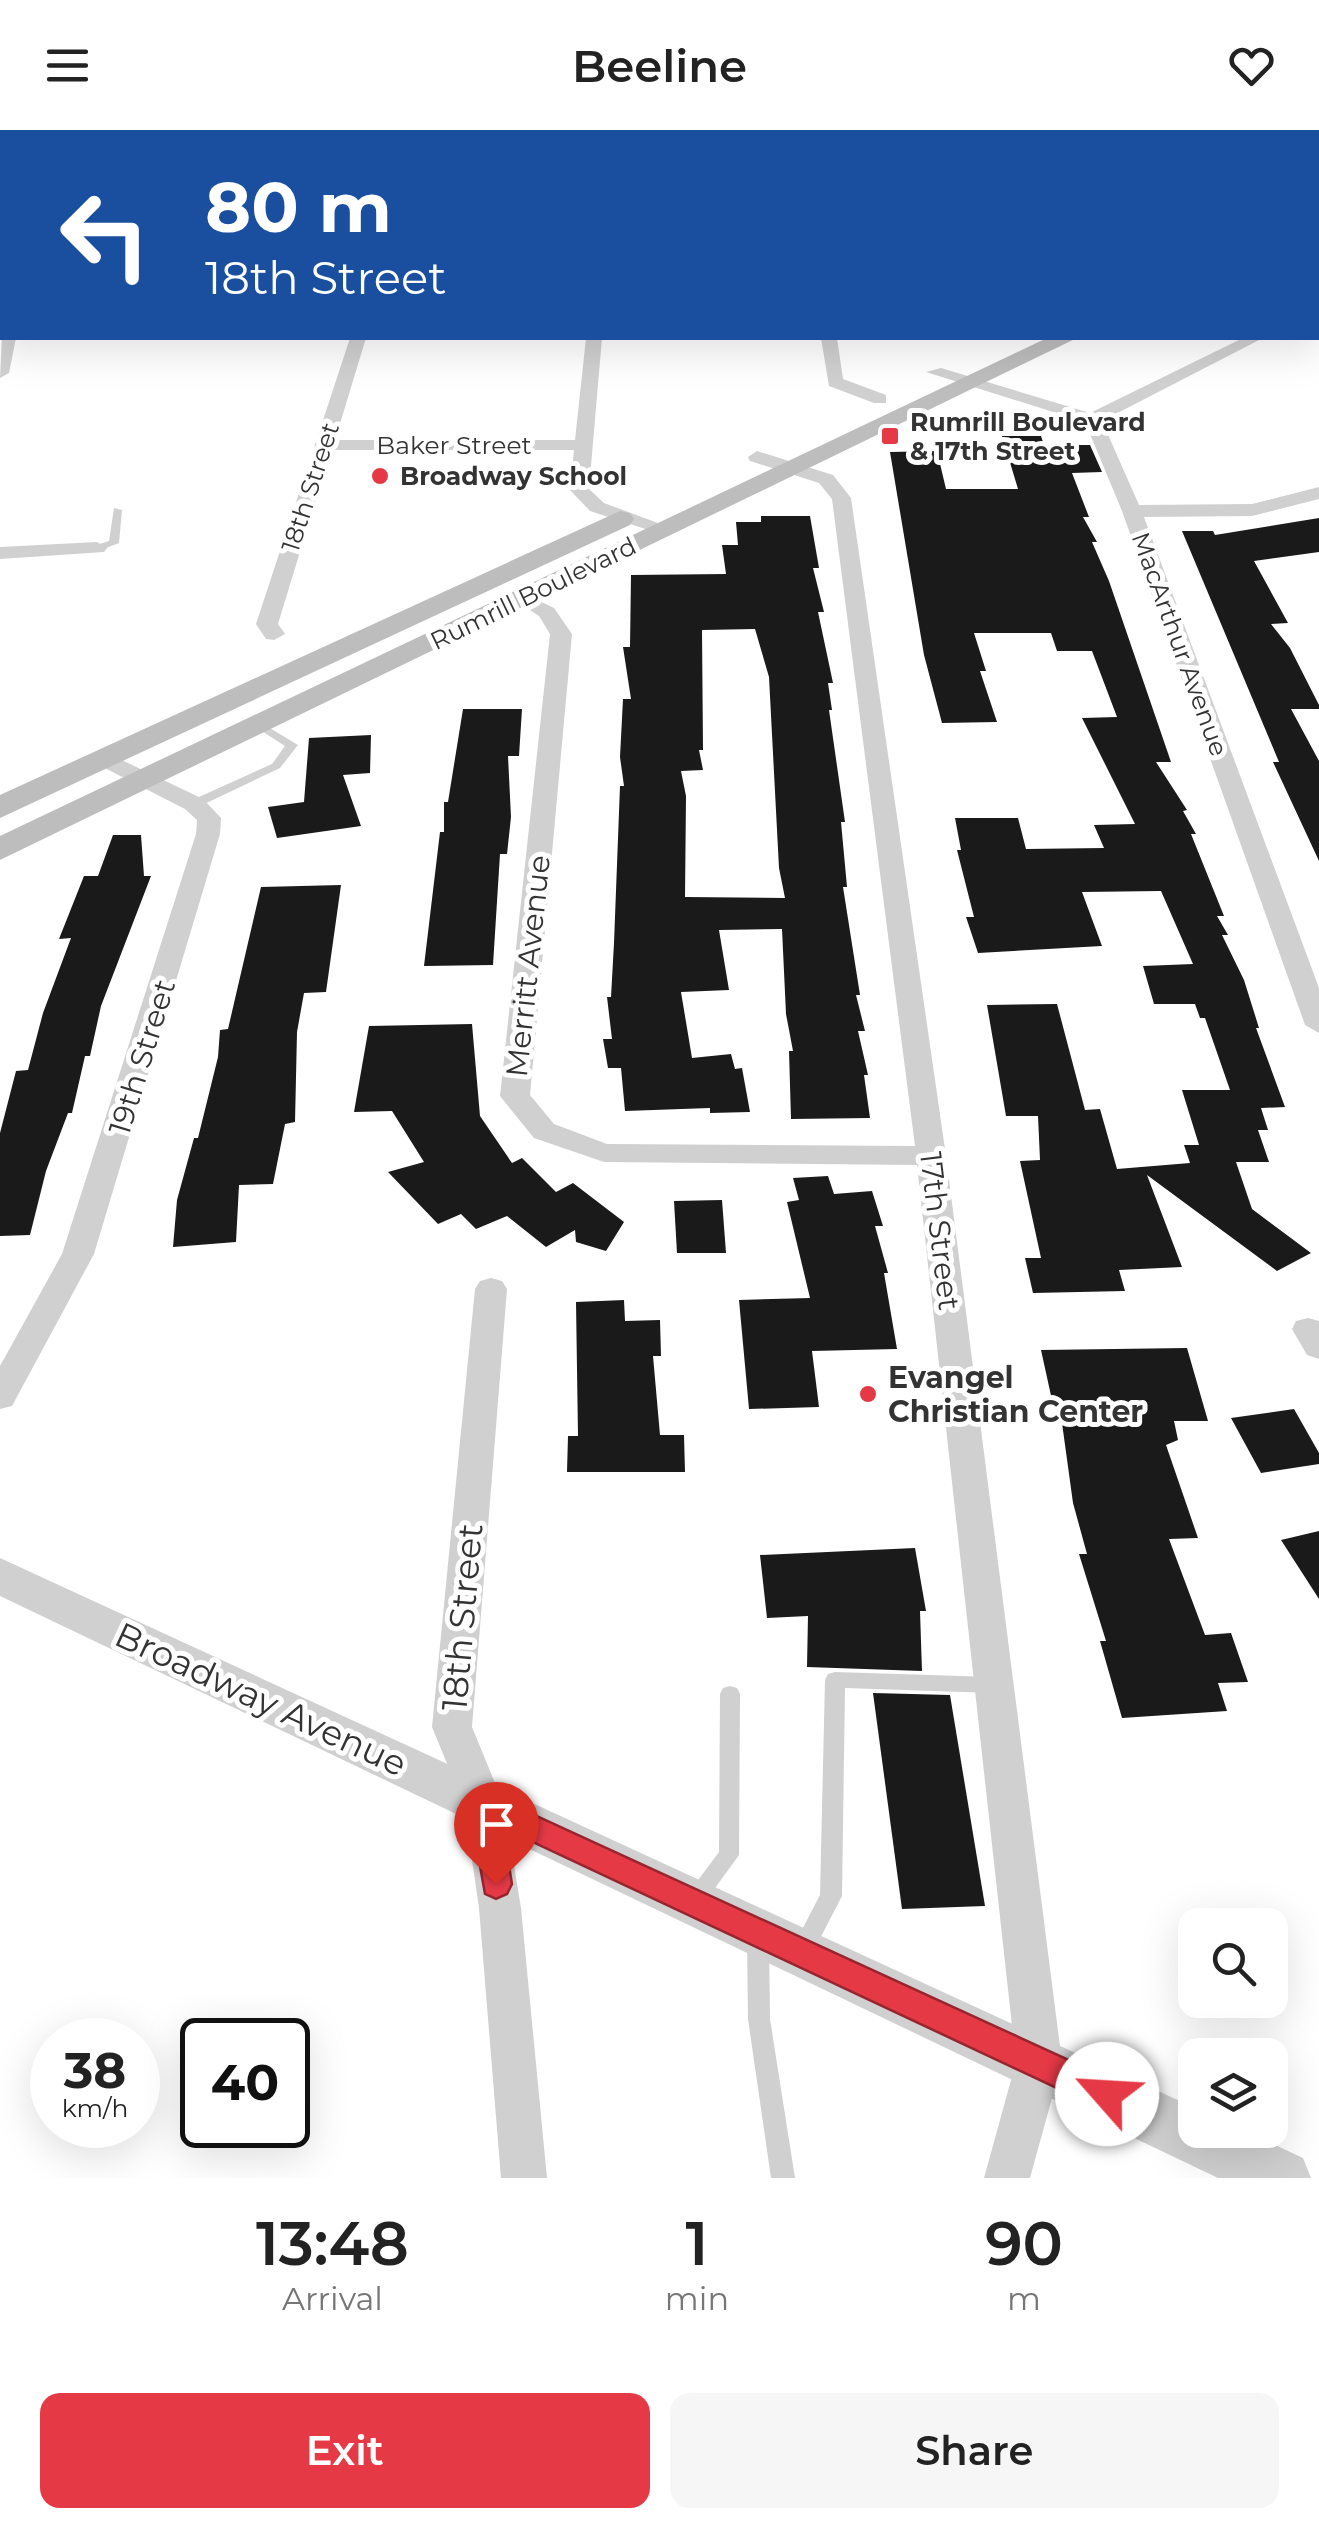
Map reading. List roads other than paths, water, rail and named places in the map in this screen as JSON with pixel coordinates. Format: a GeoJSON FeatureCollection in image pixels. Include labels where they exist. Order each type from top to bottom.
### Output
{"type":"FeatureCollection","features":[{"type":"Feature","properties":{"kind":"main road"},"geometry":{"type":"LineString","coordinates":[[817,429],[1006,340]]}},
{"type":"Feature","properties":{"kind":"main road","name":"Rumrill Boulevard"},"geometry":{"type":"LineString","coordinates":[[0,848],[664,530],[790,456],[971,382],[1062,340]]}},
{"type":"Feature","properties":{"kind":"main road","name":"Rumrill Boulevard"},"geometry":{"type":"LineString","coordinates":[[0,808],[757,457],[790,456]]}},
{"type":"Feature","properties":{"kind":"street"},"geometry":{"type":"LineString","coordinates":[[0,373],[8,340]]}},
{"type":"Feature","properties":{"kind":"street","name":"18th Street"},"geometry":{"type":"LineString","coordinates":[[274,634],[267,624],[357,340]]}},
{"type":"Feature","properties":{"kind":"street"},"geometry":{"type":"LineString","coordinates":[[594,340],[579,490],[598,508],[664,530]]}},
{"type":"Feature","properties":{"kind":"street"},"geometry":{"type":"LineString","coordinates":[[829,340],[835,382],[880,399]]}},
{"type":"Feature","properties":{"kind":"street"},"geometry":{"type":"LineString","coordinates":[[935,372],[1092,419],[1251,340]]}},
{"type":"Feature","properties":{"kind":"street","name":"MacArthur Avenue"},"geometry":{"type":"LineString","coordinates":[[1092,419],[1132,511],[1319,1025]]}},
{"type":"Feature","properties":{"kind":"street","name":"Baker Street"},"geometry":{"type":"LineString","coordinates":[[324,445],[584,445]]}},
{"type":"Feature","properties":{"kind":"street","name":"17th Street"},"geometry":{"type":"LineString","coordinates":[[790,456],[826,480],[841,498],[931,1156],[1039,2062]]}},
{"type":"Feature","properties":{"kind":"street"},"geometry":{"type":"LineString","coordinates":[[1132,511],[1252,510],[1319,493]]}},
{"type":"Feature","properties":{"kind":"street"},"geometry":{"type":"LineString","coordinates":[[0,553],[97,548]]}},
{"type":"Feature","properties":{"kind":"street","name":"Merritt Avenue"},"geometry":{"type":"LineString","coordinates":[[523,599],[547,612],[561,634],[515,1096],[544,1131],[604,1152],[931,1156]]}},
{"type":"Feature","properties":{"kind":"street"},"geometry":{"type":"LineString","coordinates":[[104,760],[194,804]]}},
{"type":"Feature","properties":{"kind":"street","name":"19th Street"},"geometry":{"type":"LineString","coordinates":[[0,1396],[78,1254],[110,1159],[208,834],[209,818],[194,804]]}},
{"type":"Feature","properties":{"kind":"street","name":"18th Street"},"geometry":{"type":"LineString","coordinates":[[491,1289],[452,1727],[484,1805],[500,1908],[524,2178]]}},
{"type":"Feature","properties":{"kind":"street","name":"Broadway Avenue"},"geometry":{"type":"LineString","coordinates":[[0,1576],[1282,2178]]}},
{"type":"Feature","properties":{"kind":"street"},"geometry":{"type":"LineString","coordinates":[[1007,2178],[1039,2062]]}},
{"type":"Feature","properties":{"kind":"lane"},"geometry":{"type":"LineString","coordinates":[[97,548],[114,543],[117,510]]}},
{"type":"Feature","properties":{"kind":"lane"},"geometry":{"type":"LineString","coordinates":[[194,804],[276,766],[292,745],[258,724]]}},
{"type":"Feature","properties":{"kind":"lane"},"geometry":{"type":"LineString","coordinates":[[782,2178],[759,2019],[780,1942],[831,1896],[835,1680],[997,1685]]}},
{"type":"Feature","properties":{"kind":"lane"},"geometry":{"type":"LineString","coordinates":[[693,1902],[729,1855],[730,1694]]}},
{"type":"Feature","properties":{"kind":"place","name":"Rumrill Boulevard & 17th Street"},"geometry":{"type":"Point","coordinates":[890,436]}},
{"type":"Feature","properties":{"kind":"place","name":"Broadway School"},"geometry":{"type":"Point","coordinates":[380,476]}},
{"type":"Feature","properties":{"kind":"place","name":"Evangel Christian Center"},"geometry":{"type":"Point","coordinates":[868,1394]}}]}
